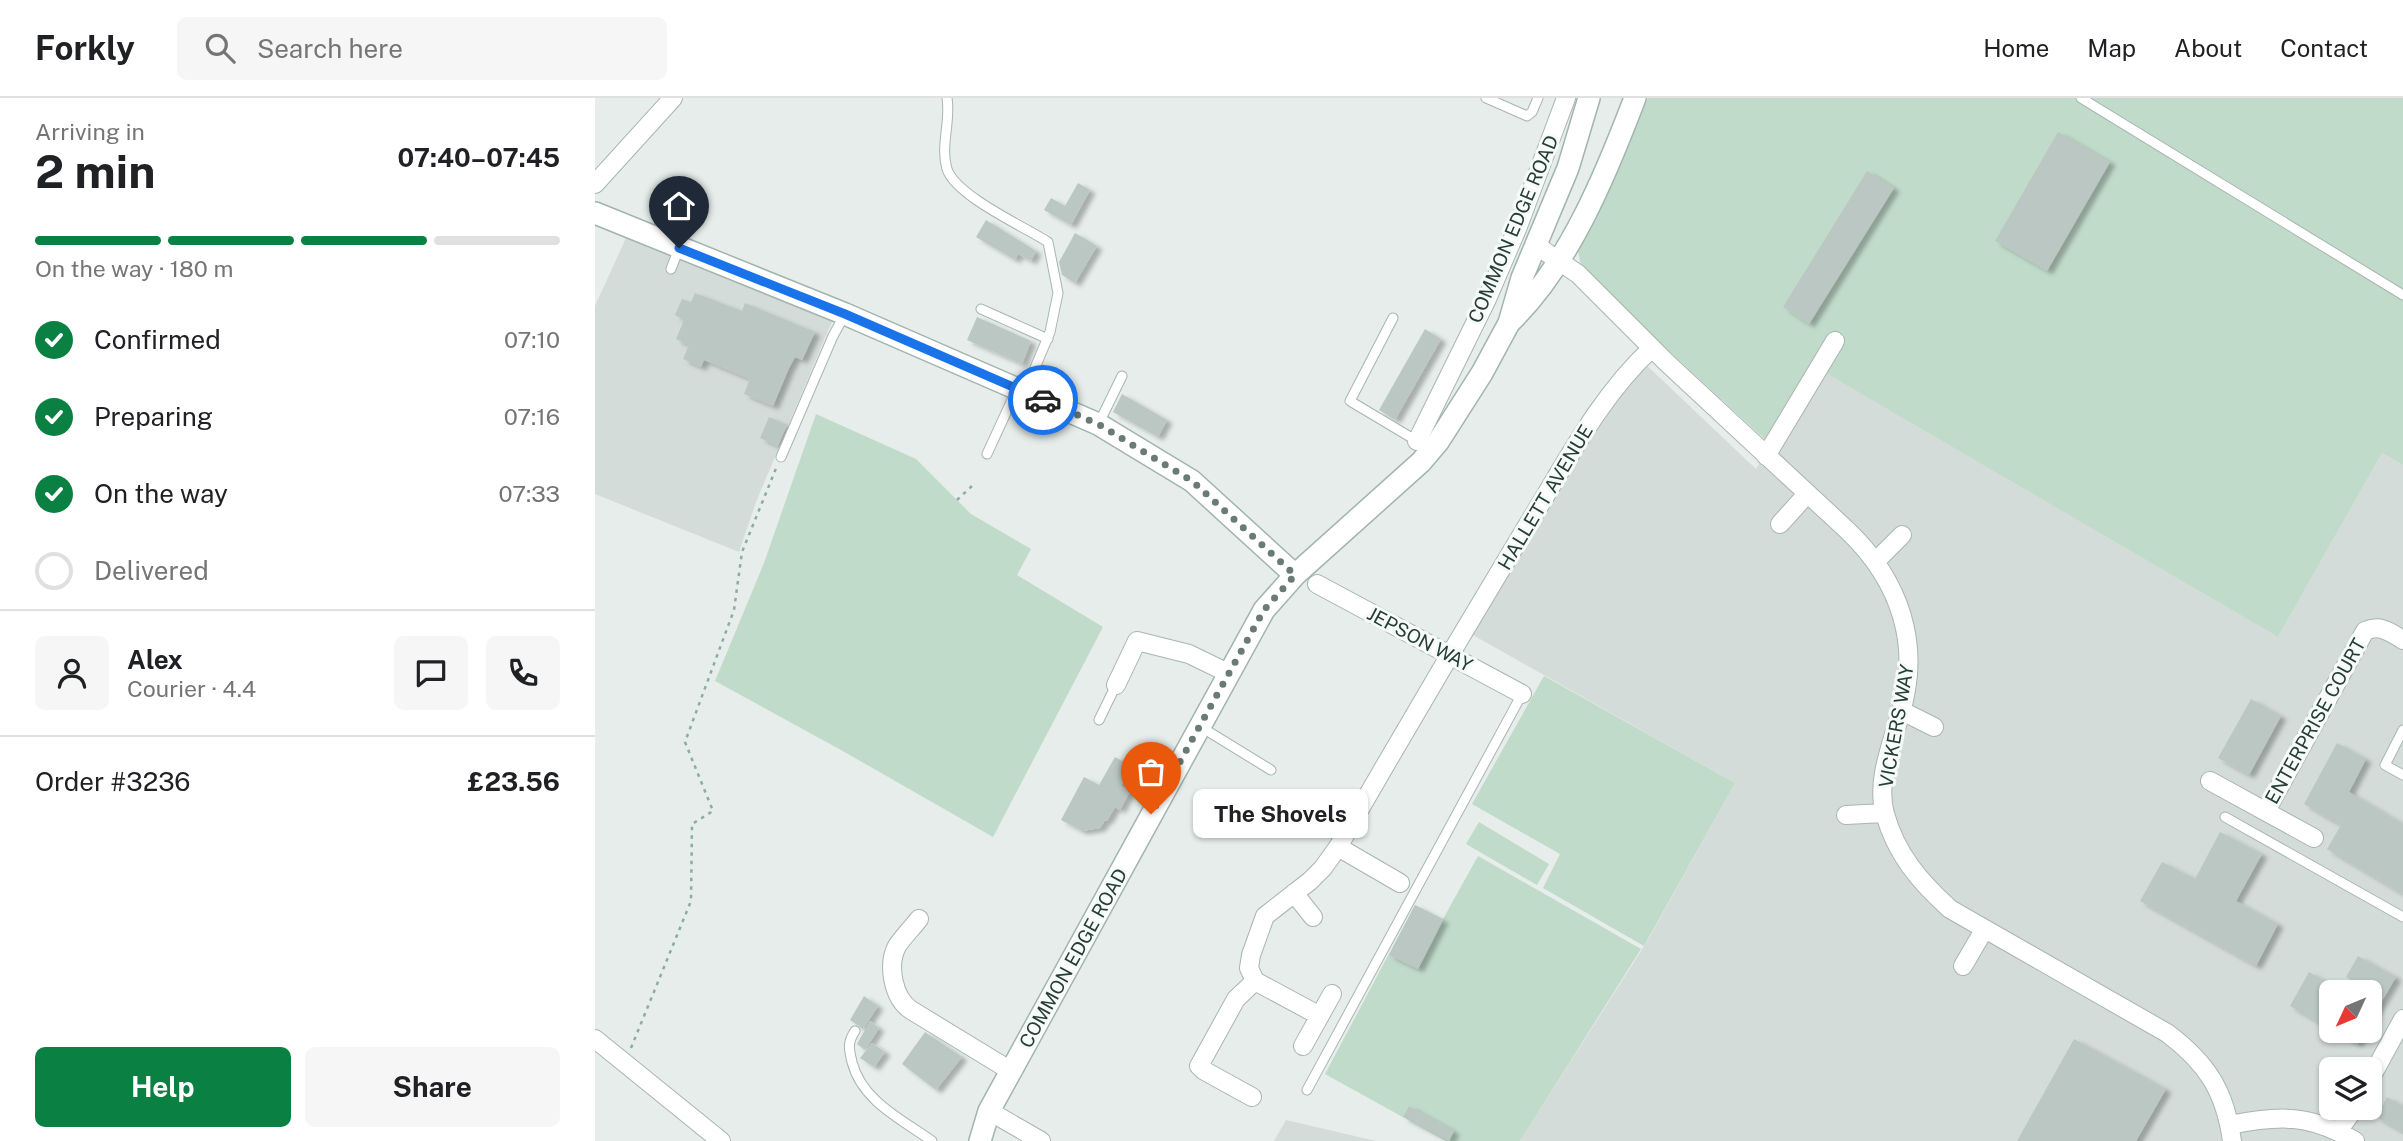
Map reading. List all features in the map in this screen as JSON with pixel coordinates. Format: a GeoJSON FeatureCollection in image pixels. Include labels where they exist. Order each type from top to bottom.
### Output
{"type":"FeatureCollection","features":[{"type":"Feature","properties":{"kind":"main road","name":"COMMON EDGE ROAD"},"geometry":{"type":"LineString","coordinates":[[1509,323],[1522,278],[1552,211],[1589,98]]}},
{"type":"Feature","properties":{"kind":"main road"},"geometry":{"type":"LineString","coordinates":[[1576,140],[1585,128],[1597,98]]}},
{"type":"Feature","properties":{"kind":"main road","name":"COMMON EDGE ROAD"},"geometry":{"type":"LineString","coordinates":[[980,1141],[989,1111],[1264,610],[1316,555],[1430,452],[1482,373],[1509,323],[1559,261],[1599,181],[1635,98]]}},
{"type":"Feature","properties":{"kind":"main road"},"geometry":{"type":"LineString","coordinates":[[595,213],[845,314],[1098,424],[1192,481],[1295,575]]}},
{"type":"Feature","properties":{"kind":"main road"},"geometry":{"type":"LineString","coordinates":[[1261,543],[1279,550],[1316,555]]}},
{"type":"Feature","properties":{"kind":"street"},"geometry":{"type":"LineString","coordinates":[[595,184],[673,98]]}},
{"type":"Feature","properties":{"kind":"street","name":"COMMON EDGE ROAD"},"geometry":{"type":"LineString","coordinates":[[1417,441],[1517,229],[1566,98]]}},
{"type":"Feature","properties":{"kind":"street"},"geometry":{"type":"LineString","coordinates":[[1537,246],[1559,261],[1562,273],[1578,274]]}},
{"type":"Feature","properties":{"kind":"street","name":"VICKERS WAY"},"geometry":{"type":"LineString","coordinates":[[1559,261],[1570,259],[1578,274],[1651,348],[1861,543],[1889,580],[1907,633],[1909,662],[1902,711],[1884,775],[1884,813],[1903,858],[1922,884],[1950,909],[2167,1033],[2191,1051],[2209,1072],[2231,1133]]}},
{"type":"Feature","properties":{"kind":"street"},"geometry":{"type":"LineString","coordinates":[[1766,456],[1835,341]]}},
{"type":"Feature","properties":{"kind":"street","name":"HALLETT AVENUE"},"geometry":{"type":"LineString","coordinates":[[1255,981],[1249,968],[1265,916],[1323,868],[1338,847],[1450,654],[1588,427],[1614,387],[1651,348]]}},
{"type":"Feature","properties":{"kind":"street"},"geometry":{"type":"LineString","coordinates":[[1458,359],[1482,373]]}},
{"type":"Feature","properties":{"kind":"street"},"geometry":{"type":"LineString","coordinates":[[1780,524],[1807,494]]}},
{"type":"Feature","properties":{"kind":"street"},"geometry":{"type":"LineString","coordinates":[[1876,561],[1902,535]]}},
{"type":"Feature","properties":{"kind":"street","name":"JEPSON WAY"},"geometry":{"type":"LineString","coordinates":[[1317,584],[1523,694]]}},
{"type":"Feature","properties":{"kind":"street","name":"ENTERPRISE COURT"},"geometry":{"type":"LineString","coordinates":[[2266,811],[2365,631],[2373,627],[2382,628],[2403,639]]}},
{"type":"Feature","properties":{"kind":"street"},"geometry":{"type":"LineString","coordinates":[[1116,685],[1137,641],[1189,654],[1228,673]]}},
{"type":"Feature","properties":{"kind":"street"},"geometry":{"type":"LineString","coordinates":[[1902,711],[1934,727]]}},
{"type":"Feature","properties":{"kind":"street","name":"ENTERPRISE COURT"},"geometry":{"type":"LineString","coordinates":[[2210,781],[2314,838]]}},
{"type":"Feature","properties":{"kind":"street"},"geometry":{"type":"LineString","coordinates":[[1846,815],[1884,813]]}},
{"type":"Feature","properties":{"kind":"street"},"geometry":{"type":"LineString","coordinates":[[1338,847],[1400,883]]}},
{"type":"Feature","properties":{"kind":"street"},"geometry":{"type":"LineString","coordinates":[[1294,893],[1313,917]]}},
{"type":"Feature","properties":{"kind":"street"},"geometry":{"type":"LineString","coordinates":[[919,919],[897,946],[894,957],[894,980],[902,1002],[1011,1071]]}},
{"type":"Feature","properties":{"kind":"street"},"geometry":{"type":"LineString","coordinates":[[1963,966],[1984,930]]}},
{"type":"Feature","properties":{"kind":"street"},"geometry":{"type":"LineString","coordinates":[[1252,1097],[1199,1066],[1236,999],[1255,981],[1320,1016]]}},
{"type":"Feature","properties":{"kind":"street"},"geometry":{"type":"LineString","coordinates":[[1303,1046],[1332,993]]}},
{"type":"Feature","properties":{"kind":"street"},"geometry":{"type":"LineString","coordinates":[[2382,1058],[2403,1019]]}},
{"type":"Feature","properties":{"kind":"street"},"geometry":{"type":"LineString","coordinates":[[595,1039],[721,1141]]}},
{"type":"Feature","properties":{"kind":"street"},"geometry":{"type":"LineString","coordinates":[[989,1111],[1041,1141]]}},
{"type":"Feature","properties":{"kind":"street"},"geometry":{"type":"LineString","coordinates":[[2231,1133],[2258,1119],[2282,1118],[2312,1121],[2332,1136],[2355,1141]]}},
{"type":"Feature","properties":{"kind":"street"},"geometry":{"type":"LineString","coordinates":[[2332,1136],[2345,1120]]}},
{"type":"Feature","properties":{"kind":"lane"},"geometry":{"type":"LineString","coordinates":[[947,98],[947,170],[960,187],[996,213],[1048,242],[1058,293],[1049,336],[987,454]]}},
{"type":"Feature","properties":{"kind":"lane"},"geometry":{"type":"LineString","coordinates":[[1486,98],[1529,116],[1538,98]]}},
{"type":"Feature","properties":{"kind":"lane"},"geometry":{"type":"LineString","coordinates":[[2081,98],[2403,295]]}},
{"type":"Feature","properties":{"kind":"lane"},"geometry":{"type":"LineString","coordinates":[[671,270],[679,248]]}},
{"type":"Feature","properties":{"kind":"lane"},"geometry":{"type":"LineString","coordinates":[[981,309],[1049,336]]}},
{"type":"Feature","properties":{"kind":"lane"},"geometry":{"type":"LineString","coordinates":[[781,457],[833,335],[845,314]]}},
{"type":"Feature","properties":{"kind":"lane"},"geometry":{"type":"LineString","coordinates":[[1393,318],[1350,401],[1417,441]]}},
{"type":"Feature","properties":{"kind":"lane"},"geometry":{"type":"LineString","coordinates":[[1098,424],[1122,376]]}},
{"type":"Feature","properties":{"kind":"lane"},"geometry":{"type":"LineString","coordinates":[[1099,720],[1116,685]]}},
{"type":"Feature","properties":{"kind":"lane"},"geometry":{"type":"LineString","coordinates":[[1307,1090],[1523,694]]}},
{"type":"Feature","properties":{"kind":"lane"},"geometry":{"type":"LineString","coordinates":[[1199,726],[1271,770]]}},
{"type":"Feature","properties":{"kind":"lane"},"geometry":{"type":"LineString","coordinates":[[2403,730],[2385,765],[2403,775]]}},
{"type":"Feature","properties":{"kind":"lane"},"geometry":{"type":"LineString","coordinates":[[2225,817],[2403,917]]}},
{"type":"Feature","properties":{"kind":"lane"},"geometry":{"type":"LineString","coordinates":[[855,1031],[849,1039],[849,1051],[857,1076],[867,1094],[932,1141]]}},
{"type":"Feature","properties":{"kind":"path"},"geometry":{"type":"LineString","coordinates":[[627,1064],[630,1050],[691,901],[692,824],[713,811],[685,742],[734,610],[742,552],[781,457]]}},
{"type":"Feature","properties":{"kind":"path"},"geometry":{"type":"LineString","coordinates":[[957,500],[973,485]]}},
{"type":"Feature","properties":{"kind":"shaded area"},"geometry":{"type":"Polygon","coordinates":[[[626,238],[833,319],[756,502],[739,552],[595,494],[595,306],[626,238]]]}},
{"type":"Feature","properties":{"kind":"shaded area"},"geometry":{"type":"Polygon","coordinates":[[[1640,359],[1756,469],[1819,368],[2278,637],[2382,453],[2403,465],[2403,1141],[1520,1141],[1648,940],[1735,783],[1464,630],[1640,359]]]}},
{"type":"Feature","properties":{"kind":"shaded area"},"geometry":{"type":"Polygon","coordinates":[[[1286,1120],[1376,1141],[1274,1141],[1286,1120]]]}},
{"type":"Feature","properties":{"kind":"green space"},"geometry":{"type":"Polygon","coordinates":[[[1648,98],[2403,98],[2403,465],[2382,453],[2278,637],[1819,369],[1772,446],[1582,271],[1577,246],[1648,98]]]}},
{"type":"Feature","properties":{"kind":"green space"},"geometry":{"type":"Polygon","coordinates":[[[816,414],[916,459],[971,514],[1031,549],[1017,575],[1103,627],[993,837],[715,681],[764,563],[816,414]]]}},
{"type":"Feature","properties":{"kind":"green space"},"geometry":{"type":"Polygon","coordinates":[[[1544,676],[1735,783],[1644,946],[1543,888],[1560,854],[1472,804],[1544,676]]]}},
{"type":"Feature","properties":{"kind":"green space"},"geometry":{"type":"Polygon","coordinates":[[[1479,822],[1549,864],[1537,885],[1466,844],[1479,822]]]}},
{"type":"Feature","properties":{"kind":"green space"},"geometry":{"type":"Polygon","coordinates":[[[1478,856],[1641,949],[1520,1141],[1446,1141],[1325,1074],[1415,905],[1443,919],[1478,856]]]}},
{"type":"Feature","properties":{"kind":"building"},"geometry":{"type":"Polygon","coordinates":[[[2058,132],[2110,162],[2047,271],[1995,241],[2058,132]]]}},
{"type":"Feature","properties":{"kind":"building"},"geometry":{"type":"Polygon","coordinates":[[[1867,171],[1894,188],[1809,324],[1783,307],[1867,171]]]}},
{"type":"Feature","properties":{"kind":"building"},"geometry":{"type":"Polygon","coordinates":[[[1078,183],[1090,190],[1071,225],[1044,210],[1051,198],[1065,206],[1078,183]]]}},
{"type":"Feature","properties":{"kind":"building"},"geometry":{"type":"Polygon","coordinates":[[[986,220],[1036,251],[1031,261],[1018,254],[1015,260],[976,237],[986,220]]]}},
{"type":"Feature","properties":{"kind":"building"},"geometry":{"type":"Polygon","coordinates":[[[1075,233],[1097,246],[1075,283],[1062,275],[1059,262],[1075,233]]]}},
{"type":"Feature","properties":{"kind":"building"},"geometry":{"type":"Polygon","coordinates":[[[695,293],[742,311],[745,303],[815,332],[802,360],[795,357],[773,406],[744,394],[750,379],[704,360],[701,367],[683,359],[689,345],[676,339],[684,320],[675,315],[682,299],[691,302],[695,293]]]}},
{"type":"Feature","properties":{"kind":"building"},"geometry":{"type":"Polygon","coordinates":[[[977,317],[1031,341],[1022,364],[967,340],[977,317]]]}},
{"type":"Feature","properties":{"kind":"building"},"geometry":{"type":"Polygon","coordinates":[[[1425,329],[1441,339],[1395,420],[1379,410],[1425,329]]]}},
{"type":"Feature","properties":{"kind":"building"},"geometry":{"type":"Polygon","coordinates":[[[1122,394],[1167,420],[1158,437],[1113,412],[1122,394]]]}},
{"type":"Feature","properties":{"kind":"building"},"geometry":{"type":"Polygon","coordinates":[[[769,417],[787,425],[778,446],[760,438],[769,417]]]}},
{"type":"Feature","properties":{"kind":"building"},"geometry":{"type":"Polygon","coordinates":[[[2251,699],[2281,716],[2249,775],[2218,758],[2251,699]]]}},
{"type":"Feature","properties":{"kind":"building"},"geometry":{"type":"Polygon","coordinates":[[[2337,743],[2366,759],[2349,792],[2403,824],[2403,894],[2327,849],[2341,825],[2304,804],[2337,743]]]}},
{"type":"Feature","properties":{"kind":"building"},"geometry":{"type":"Polygon","coordinates":[[[1115,757],[1131,766],[1121,786],[1130,791],[1120,810],[1115,807],[1100,828],[1082,831],[1061,820],[1084,777],[1099,785],[1115,757]]]}},
{"type":"Feature","properties":{"kind":"building"},"geometry":{"type":"Polygon","coordinates":[[[2220,832],[2262,854],[2236,901],[2278,924],[2256,966],[2140,901],[2162,862],[2195,879],[2220,832]]]}},
{"type":"Feature","properties":{"kind":"building"},"geometry":{"type":"Polygon","coordinates":[[[1415,905],[1443,920],[1418,969],[1389,955],[1415,905]]]}},
{"type":"Feature","properties":{"kind":"building"},"geometry":{"type":"Polygon","coordinates":[[[2358,956],[2396,977],[2382,1001],[2382,980],[2351,980],[2346,977],[2358,956]]]}},
{"type":"Feature","properties":{"kind":"building"},"geometry":{"type":"Polygon","coordinates":[[[2309,972],[2323,980],[2319,980],[2319,1023],[2290,1006],[2309,972]]]}},
{"type":"Feature","properties":{"kind":"building"},"geometry":{"type":"Polygon","coordinates":[[[864,996],[878,1006],[863,1029],[850,1020],[864,996]]]}},
{"type":"Feature","properties":{"kind":"building"},"geometry":{"type":"Polygon","coordinates":[[[870,1021],[879,1028],[865,1050],[857,1044],[870,1021]]]}},
{"type":"Feature","properties":{"kind":"building"},"geometry":{"type":"Polygon","coordinates":[[[925,1032],[962,1057],[936,1090],[902,1064],[925,1032]]]}},
{"type":"Feature","properties":{"kind":"building"},"geometry":{"type":"Polygon","coordinates":[[[2074,1039],[2166,1089],[2136,1141],[2017,1141],[2074,1039]]]}},
{"type":"Feature","properties":{"kind":"building"},"geometry":{"type":"Polygon","coordinates":[[[872,1043],[885,1052],[874,1067],[860,1058],[872,1043]]]}},
{"type":"Feature","properties":{"kind":"building"},"geometry":{"type":"Polygon","coordinates":[[[2387,1097],[2403,1106],[2403,1132],[2381,1120],[2382,1106],[2387,1097]]]}},
{"type":"Feature","properties":{"kind":"building"},"geometry":{"type":"Polygon","coordinates":[[[1409,1106],[1454,1131],[1449,1141],[1403,1117],[1409,1106]]]}},
{"type":"Feature","properties":{"kind":"way so far"},"geometry":{"type":"LineString","coordinates":[[1043,400],[1098,424],[1192,481],[1295,575],[1264,610],[1151,814]]}},
{"type":"Feature","properties":{"kind":"place","name":"The Shovels"},"geometry":{"type":"Point","coordinates":[1151,814]}},
{"type":"Feature","properties":{"kind":"route"},"geometry":{"type":"LineString","coordinates":[[679,248],[845,314],[1043,400]]}}]}
